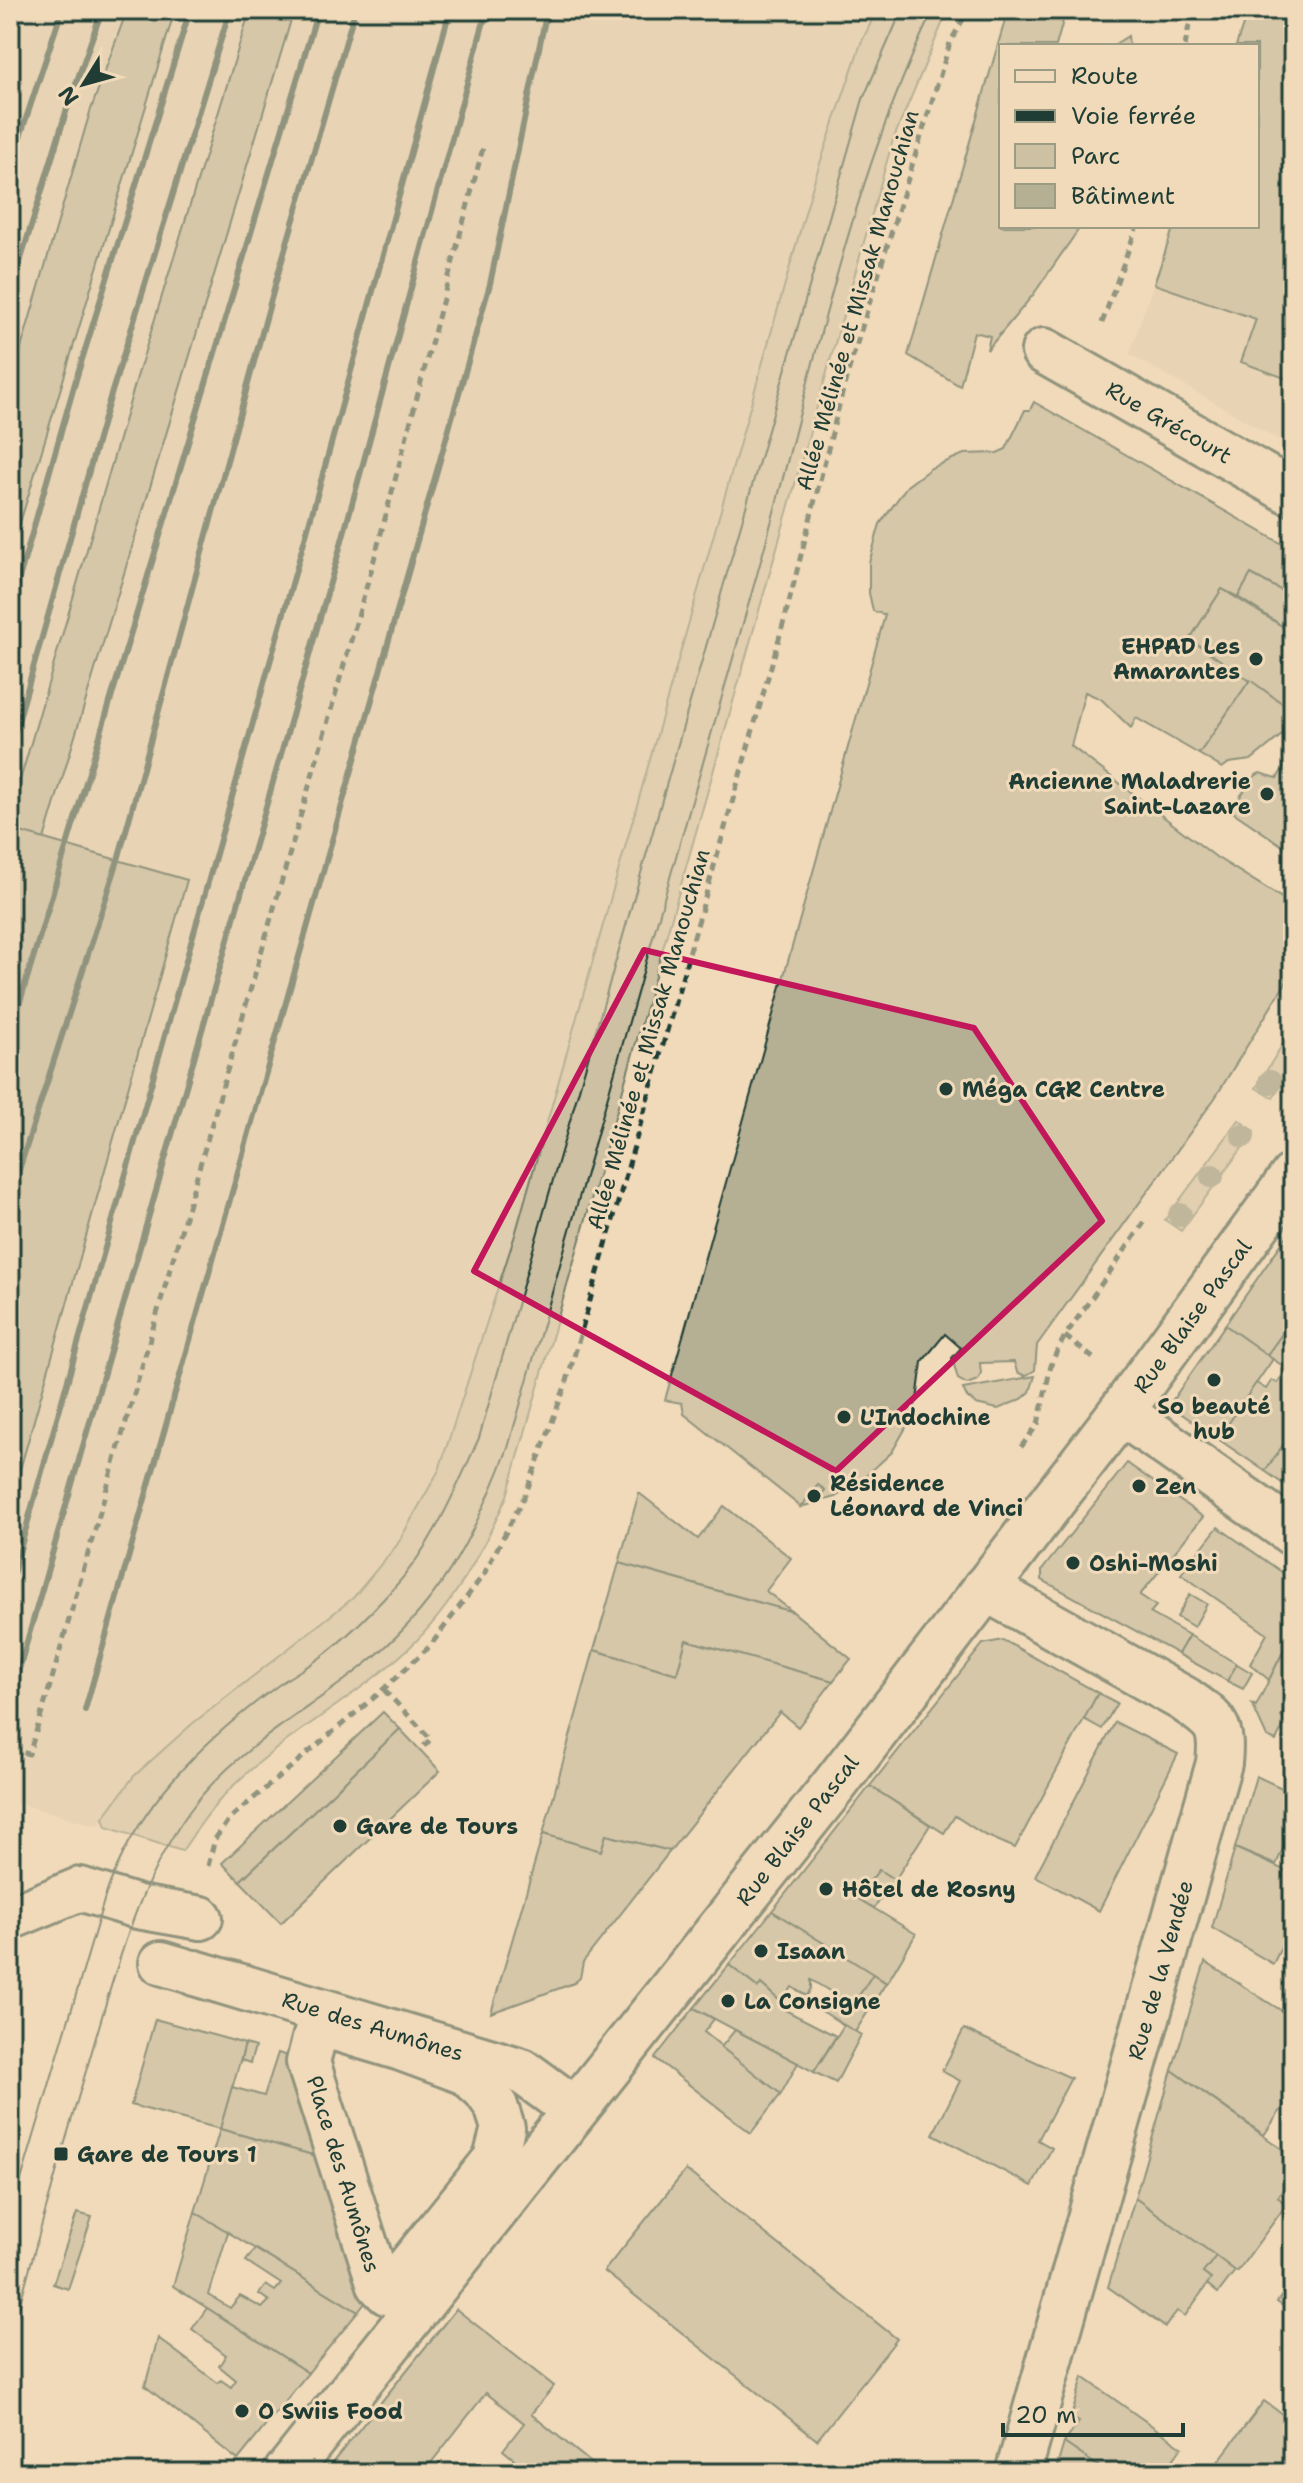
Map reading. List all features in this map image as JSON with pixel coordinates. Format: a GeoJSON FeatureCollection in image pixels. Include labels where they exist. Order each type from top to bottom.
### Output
{"type":"FeatureCollection","features":[{"type":"Feature","properties":{"kind":"street","name":"Rue Grécourt"},"geometry":{"type":"LineString","coordinates":[[1044,351],[1293,493]]}},
{"type":"Feature","properties":{"kind":"street","name":"Rue Blaise Pascal"},"geometry":{"type":"LineString","coordinates":[[286,2473],[836,1783],[1121,1412],[1293,1176]]}},
{"type":"Feature","properties":{"kind":"street"},"geometry":{"type":"LineString","coordinates":[[1121,1412],[1293,1533]]}},
{"type":"Feature","properties":{"kind":"street","name":"Rue de la Vendée"},"geometry":{"type":"LineString","coordinates":[[985,1588],[1184,1699],[1212,1719],[1221,1740],[1219,1763],[1018,2473]]}},
{"type":"Feature","properties":{"kind":"street"},"geometry":{"type":"LineString","coordinates":[[10,1918],[80,1889],[138,1907],[201,1918]]}},
{"type":"Feature","properties":{"kind":"street","name":"Rue des Aumônes"},"geometry":{"type":"LineString","coordinates":[[178,1968],[522,2071],[574,2109]]}},
{"type":"Feature","properties":{"kind":"street","name":"Place des Aumônes"},"geometry":{"type":"LineString","coordinates":[[318,2024],[466,2073],[490,2097],[503,2128],[495,2159],[387,2293],[379,2285],[308,2062],[318,2024]]}},
{"type":"Feature","properties":{"kind":"path"},"geometry":{"type":"LineString","coordinates":[[10,34],[18,10]]}},
{"type":"Feature","properties":{"kind":"path","name":"Allée Mélinée et Missak Manouchian"},"geometry":{"type":"LineString","coordinates":[[201,1918],[209,1855],[215,1839],[229,1819],[384,1690],[430,1646],[484,1574],[526,1493],[567,1381],[786,614],[845,382],[950,43],[968,10]]}},
{"type":"Feature","properties":{"kind":"path"},"geometry":{"type":"LineString","coordinates":[[1185,44],[1192,10]]}},
{"type":"Feature","properties":{"kind":"path"},"geometry":{"type":"LineString","coordinates":[[10,1749],[29,1754],[45,1703],[371,571],[484,144]]}},
{"type":"Feature","properties":{"kind":"path"},"geometry":{"type":"LineString","coordinates":[[1084,373],[1136,228]]}},
{"type":"Feature","properties":{"kind":"path"},"geometry":{"type":"LineString","coordinates":[[1038,1424],[1052,1361],[1065,1336],[1146,1220]]}},
{"type":"Feature","properties":{"kind":"path"},"geometry":{"type":"LineString","coordinates":[[1065,1336],[1093,1358]]}},
{"type":"Feature","properties":{"kind":"path"},"geometry":{"type":"LineString","coordinates":[[384,1690],[431,1739],[420,1750]]}},
{"type":"Feature","properties":{"kind":"highlighted area"},"geometry":{"type":"Polygon","coordinates":[[[644,950],[974,1028],[1102,1221],[836,1471],[474,1271],[644,950]]]}},
{"type":"Feature","properties":{"kind":"shaded area"},"geometry":{"type":"Polygon","coordinates":[[[10,10],[877,10],[861,43],[815,178],[515,1236],[439,1470],[397,1545],[353,1598],[192,1724],[134,1776],[100,1824],[93,1825],[10,1801],[10,10]]]}},
{"type":"Feature","properties":{"kind":"shaded area"},"geometry":{"type":"Polygon","coordinates":[[[1248,10],[1293,10],[1293,448],[1129,354],[1173,228],[1259,228],[1259,44],[1237,44],[1248,10]]]}},
{"type":"Feature","properties":{"kind":"green space"},"geometry":{"type":"Polygon","coordinates":[[[877,10],[948,10],[893,140],[507,1496],[465,1578],[424,1633],[365,1685],[252,1769],[217,1803],[182,1851],[106,1827],[103,1818],[134,1776],[192,1724],[353,1598],[397,1545],[439,1470],[515,1235],[815,178],[861,43],[877,10]]]}},
{"type":"Feature","properties":{"kind":"green space"},"geometry":{"type":"Polygon","coordinates":[[[1293,1027],[1293,1065],[1273,1098],[1256,1088],[1293,1027]]]}},
{"type":"Feature","properties":{"kind":"green space"},"geometry":{"type":"Polygon","coordinates":[[[1239,1120],[1254,1132],[1181,1231],[1165,1220],[1239,1120]]]}},
{"type":"Feature","properties":{"kind":"building"},"geometry":{"type":"Polygon","coordinates":[[[127,10],[175,10],[10,556],[10,386],[90,112],[127,10]]]}},
{"type":"Feature","properties":{"kind":"building"},"geometry":{"type":"Polygon","coordinates":[[[250,10],[294,10],[44,839],[27,835],[10,829],[10,815],[137,377],[250,10]]]}},
{"type":"Feature","properties":{"kind":"building"},"geometry":{"type":"Polygon","coordinates":[[[1008,10],[1066,10],[1057,44],[999,44],[999,228],[1080,228],[1033,295],[987,350],[990,336],[974,332],[960,386],[908,355],[1008,10]]]}},
{"type":"Feature","properties":{"kind":"building"},"geometry":{"type":"Polygon","coordinates":[[[1248,10],[1293,10],[1293,381],[1241,362],[1256,319],[1154,284],[1173,228],[1259,228],[1259,44],[1237,44],[1248,10]]]}},
{"type":"Feature","properties":{"kind":"building"},"geometry":{"type":"Polygon","coordinates":[[[1128,36],[1129,44],[1115,44],[1128,36]]]}},
{"type":"Feature","properties":{"kind":"building"},"geometry":{"type":"Polygon","coordinates":[[[1034,402],[1293,550],[1291,596],[1251,574],[1238,597],[1222,589],[1190,639],[1250,680],[1199,754],[1136,718],[1131,728],[1101,699],[1085,692],[1071,746],[1216,857],[1293,905],[1293,971],[1215,1098],[1037,1345],[1035,1370],[1025,1376],[1017,1372],[1014,1362],[980,1363],[978,1380],[967,1384],[958,1379],[952,1358],[961,1348],[945,1334],[922,1362],[917,1401],[892,1452],[857,1484],[835,1497],[815,1503],[825,1490],[818,1485],[801,1507],[684,1414],[682,1403],[665,1400],[885,615],[873,611],[869,593],[869,563],[880,524],[907,486],[931,468],[964,454],[997,453],[1006,449],[1025,410],[1030,410],[1034,402]]]}},
{"type":"Feature","properties":{"kind":"building"},"geometry":{"type":"Polygon","coordinates":[[[1251,574],[1291,596],[1293,593],[1293,633],[1238,597],[1251,574]]]}},
{"type":"Feature","properties":{"kind":"building","name":"EHPAD Les Amarantes"},"geometry":{"type":"Polygon","coordinates":[[[1222,589],[1293,633],[1293,711],[1190,639],[1222,589]]]}},
{"type":"Feature","properties":{"kind":"building"},"geometry":{"type":"Polygon","coordinates":[[[1250,680],[1293,711],[1293,729],[1251,760],[1229,763],[1222,768],[1199,754],[1250,680]]]}},
{"type":"Feature","properties":{"kind":"building","name":"Ancienne Maladrerie Saint-Lazare"},"geometry":{"type":"Polygon","coordinates":[[[1293,753],[1293,853],[1230,810],[1256,775],[1260,773],[1277,778],[1293,753]]]}},
{"type":"Feature","properties":{"kind":"building"},"geometry":{"type":"Polygon","coordinates":[[[10,829],[187,880],[10,1505],[10,829]]]}},
{"type":"Feature","properties":{"kind":"building"},"geometry":{"type":"Polygon","coordinates":[[[1293,1227],[1293,1319],[1267,1355],[1225,1325],[1293,1227]]]}},
{"type":"Feature","properties":{"kind":"building"},"geometry":{"type":"Polygon","coordinates":[[[1225,1325],[1273,1359],[1218,1439],[1169,1405],[1225,1325]]]}},
{"type":"Feature","properties":{"kind":"building"},"geometry":{"type":"Polygon","coordinates":[[[1285,1330],[1293,1336],[1293,1431],[1265,1471],[1218,1439],[1256,1383],[1266,1389],[1272,1380],[1277,1383],[1287,1369],[1267,1355],[1285,1330]]]}},
{"type":"Feature","properties":{"kind":"building"},"geometry":{"type":"Polygon","coordinates":[[[1035,1376],[1030,1392],[1022,1399],[998,1409],[976,1404],[963,1389],[1035,1376]]]}},
{"type":"Feature","properties":{"kind":"building"},"geometry":{"type":"Polygon","coordinates":[[[1293,1431],[1293,1491],[1265,1471],[1293,1431]]]}},
{"type":"Feature","properties":{"kind":"building"},"geometry":{"type":"Polygon","coordinates":[[[1127,1463],[1203,1517],[1140,1595],[1156,1606],[1150,1613],[1189,1635],[1178,1654],[1042,1580],[1042,1570],[1127,1463]]]}},
{"type":"Feature","properties":{"kind":"building","name":"Résidence Léonard de Vinci"},"geometry":{"type":"Polygon","coordinates":[[[818,1485],[825,1490],[815,1503],[801,1507],[818,1485]]]}},
{"type":"Feature","properties":{"kind":"building"},"geometry":{"type":"Polygon","coordinates":[[[639,1493],[698,1539],[724,1506],[791,1558],[766,1591],[793,1612],[619,1563],[639,1493]]]}},
{"type":"Feature","properties":{"kind":"building"},"geometry":{"type":"Polygon","coordinates":[[[1218,1527],[1293,1580],[1293,1632],[1269,1680],[1250,1664],[1267,1634],[1181,1574],[1218,1527]]]}},
{"type":"Feature","properties":{"kind":"building"},"geometry":{"type":"Polygon","coordinates":[[[619,1563],[793,1612],[851,1659],[833,1681],[686,1640],[677,1674],[594,1650],[619,1563]]]}},
{"type":"Feature","properties":{"kind":"building"},"geometry":{"type":"Polygon","coordinates":[[[1190,1594],[1207,1604],[1194,1627],[1177,1617],[1190,1594]]]}},
{"type":"Feature","properties":{"kind":"building"},"geometry":{"type":"Polygon","coordinates":[[[1293,1632],[1293,1706],[1289,1704],[1281,1716],[1287,1719],[1276,1741],[1267,1737],[1252,1704],[1256,1706],[1293,1632]]]}},
{"type":"Feature","properties":{"kind":"building"},"geometry":{"type":"Polygon","coordinates":[[[1189,1635],[1237,1664],[1227,1681],[1178,1654],[1189,1635]]]}},
{"type":"Feature","properties":{"kind":"building"},"geometry":{"type":"Polygon","coordinates":[[[686,1640],[833,1681],[798,1727],[780,1712],[670,1851],[606,1835],[601,1851],[543,1834],[594,1650],[677,1674],[686,1640]]]}},
{"type":"Feature","properties":{"kind":"building"},"geometry":{"type":"Polygon","coordinates":[[[1003,1640],[1098,1693],[1015,1848],[983,1834],[955,1816],[944,1833],[870,1786],[983,1644],[1003,1640]]]}},
{"type":"Feature","properties":{"kind":"building"},"geometry":{"type":"Polygon","coordinates":[[[1237,1664],[1252,1673],[1243,1689],[1227,1681],[1237,1664]]]}},
{"type":"Feature","properties":{"kind":"building"},"geometry":{"type":"Polygon","coordinates":[[[1098,1693],[1117,1703],[1102,1729],[1084,1719],[1098,1693]]]}},
{"type":"Feature","properties":{"kind":"building"},"geometry":{"type":"Polygon","coordinates":[[[383,1712],[400,1729],[240,1881],[222,1863],[383,1712]]]}},
{"type":"Feature","properties":{"kind":"building"},"geometry":{"type":"Polygon","coordinates":[[[1115,1722],[1178,1754],[1099,1911],[1035,1876],[1115,1722]]]}},
{"type":"Feature","properties":{"kind":"building","name":"Gare de Tours"},"geometry":{"type":"Polygon","coordinates":[[[400,1729],[440,1771],[281,1923],[240,1881],[400,1729]]]}},
{"type":"Feature","properties":{"kind":"building"},"geometry":{"type":"Polygon","coordinates":[[[1256,1776],[1293,1793],[1293,1841],[1287,1839],[1276,1865],[1235,1848],[1256,1776]]]}},
{"type":"Feature","properties":{"kind":"building","name":"Hôtel de Rosny"},"geometry":{"type":"Polygon","coordinates":[[[870,1786],[930,1825],[895,1880],[879,1870],[857,1898],[916,1934],[887,1983],[772,1911],[870,1786]]]}},
{"type":"Feature","properties":{"kind":"building"},"geometry":{"type":"Polygon","coordinates":[[[543,1834],[601,1851],[606,1835],[670,1851],[583,1962],[580,1978],[574,1983],[491,2013],[543,1834]]]}},
{"type":"Feature","properties":{"kind":"building"},"geometry":{"type":"Polygon","coordinates":[[[1235,1848],[1293,1874],[1293,1923],[1273,1964],[1212,1928],[1235,1848]]]}},
{"type":"Feature","properties":{"kind":"building"},"geometry":{"type":"Polygon","coordinates":[[[879,1870],[895,1880],[874,1908],[857,1898],[879,1870]]]}},
{"type":"Feature","properties":{"kind":"building"},"geometry":{"type":"Polygon","coordinates":[[[772,1911],[873,1974],[853,2005],[811,1980],[807,1996],[792,1987],[782,2003],[761,1984],[758,1988],[729,1965],[772,1911]]]}},
{"type":"Feature","properties":{"kind":"building"},"geometry":{"type":"Polygon","coordinates":[[[1205,1962],[1293,2018],[1293,2080],[1290,2085],[1293,2092],[1264,2135],[1172,2070],[1205,1962]]]}},
{"type":"Feature","properties":{"kind":"building"},"geometry":{"type":"Polygon","coordinates":[[[729,1965],[758,1988],[761,1984],[782,2003],[781,2008],[836,2036],[814,2072],[694,2008],[729,1965]]]}},
{"type":"Feature","properties":{"kind":"building"},"geometry":{"type":"Polygon","coordinates":[[[873,1974],[886,1983],[855,2032],[822,2011],[833,1993],[853,2005],[873,1974]]]}},
{"type":"Feature","properties":{"kind":"building"},"geometry":{"type":"Polygon","coordinates":[[[694,2008],[714,2019],[704,2032],[781,2094],[751,2133],[655,2058],[694,2008]]]}},
{"type":"Feature","properties":{"kind":"building"},"geometry":{"type":"Polygon","coordinates":[[[155,2019],[245,2044],[220,2129],[131,2105],[155,2019]]]}},
{"type":"Feature","properties":{"kind":"building"},"geometry":{"type":"Polygon","coordinates":[[[844,2025],[861,2035],[836,2083],[814,2072],[844,2025]]]}},
{"type":"Feature","properties":{"kind":"building"},"geometry":{"type":"Polygon","coordinates":[[[964,2029],[1071,2078],[1038,2140],[1052,2148],[1032,2186],[933,2134],[960,2081],[942,2071],[964,2029]]]}},
{"type":"Feature","properties":{"kind":"building"},"geometry":{"type":"Polygon","coordinates":[[[735,2030],[798,2063],[781,2094],[721,2047],[735,2030]]]}},
{"type":"Feature","properties":{"kind":"building"},"geometry":{"type":"Polygon","coordinates":[[[245,2044],[255,2047],[250,2063],[241,2060],[245,2044]]]}},
{"type":"Feature","properties":{"kind":"building"},"geometry":{"type":"Polygon","coordinates":[[[278,2053],[297,2059],[341,2163],[220,2129],[232,2087],[264,2096],[278,2053]]]}},
{"type":"Feature","properties":{"kind":"building"},"geometry":{"type":"Polygon","coordinates":[[[1172,2070],[1293,2157],[1293,2175],[1278,2197],[1286,2205],[1237,2272],[1135,2198],[1172,2070]]]}},
{"type":"Feature","properties":{"kind":"building"},"geometry":{"type":"Polygon","coordinates":[[[220,2129],[341,2163],[379,2285],[358,2312],[195,2212],[220,2129]]]}},
{"type":"Feature","properties":{"kind":"building"},"geometry":{"type":"Polygon","coordinates":[[[686,2170],[897,2339],[817,2440],[604,2271],[686,2170]]]}},
{"type":"Feature","properties":{"kind":"building"},"geometry":{"type":"Polygon","coordinates":[[[1135,2198],[1216,2256],[1203,2273],[1211,2279],[1185,2316],[1177,2311],[1165,2327],[1108,2287],[1135,2198]]]}},
{"type":"Feature","properties":{"kind":"building"},"geometry":{"type":"Polygon","coordinates":[[[195,2212],[228,2232],[209,2295],[230,2308],[240,2296],[262,2308],[269,2301],[259,2294],[266,2285],[275,2291],[281,2284],[246,2261],[255,2249],[358,2312],[308,2373],[173,2286],[195,2212]]]}},
{"type":"Feature","properties":{"kind":"building"},"geometry":{"type":"Polygon","coordinates":[[[77,2213],[92,2217],[68,2289],[53,2284],[77,2213]]]}},
{"type":"Feature","properties":{"kind":"building"},"geometry":{"type":"Polygon","coordinates":[[[1216,2256],[1235,2271],[1218,2293],[1207,2284],[1211,2279],[1203,2273],[1216,2256]]]}},
{"type":"Feature","properties":{"kind":"building"},"geometry":{"type":"Polygon","coordinates":[[[1293,2280],[1293,2308],[1290,2311],[1277,2302],[1293,2280]]]}},
{"type":"Feature","properties":{"kind":"building"},"geometry":{"type":"Polygon","coordinates":[[[207,2308],[308,2373],[238,2460],[145,2386],[158,2338],[218,2383],[221,2380],[231,2387],[236,2380],[219,2366],[226,2355],[192,2329],[207,2308]]]}},
{"type":"Feature","properties":{"kind":"building"},"geometry":{"type":"Polygon","coordinates":[[[456,2309],[554,2386],[531,2414],[595,2466],[590,2473],[531,2473],[503,2450],[524,2423],[486,2393],[423,2473],[324,2473],[456,2309]]]}},
{"type":"Feature","properties":{"kind":"building"},"geometry":{"type":"Polygon","coordinates":[[[1083,2377],[1182,2447],[1164,2473],[1108,2473],[1064,2443],[1079,2422],[1071,2417],[1083,2377]]]}},
{"type":"Feature","properties":{"kind":"building"},"geometry":{"type":"Polygon","coordinates":[[[1264,2401],[1293,2422],[1293,2473],[1231,2473],[1217,2463],[1264,2401]]]}},
{"type":"Feature","properties":{"kind":"building"},"geometry":{"type":"Polygon","coordinates":[[[1064,2443],[1108,2473],[1055,2473],[1064,2443]]]}},
{"type":"Feature","properties":{"kind":"tram line"},"geometry":{"type":"LineString","coordinates":[[10,2217],[105,1897],[135,1833],[175,1777],[199,1752],[252,1705],[330,1650],[392,1590],[431,1537],[479,1438],[863,99],[902,10]]}},
{"type":"Feature","properties":{"kind":"tram line"},"geometry":{"type":"LineString","coordinates":[[10,2341],[120,1958],[159,1860],[198,1800],[234,1763],[358,1670],[410,1623],[450,1571],[495,1481],[508,1448],[756,578],[853,218],[903,78],[933,10]]}},
{"type":"Feature","properties":{"kind":"railway"},"geometry":{"type":"LineString","coordinates":[[10,167],[62,10]]}},
{"type":"Feature","properties":{"kind":"railway"},"geometry":{"type":"LineString","coordinates":[[10,295],[66,112],[102,10]]}},
{"type":"Feature","properties":{"kind":"railway"},"geometry":{"type":"LineString","coordinates":[[10,610],[77,376],[190,10]]}},
{"type":"Feature","properties":{"kind":"railway"},"geometry":{"type":"LineString","coordinates":[[10,750],[106,411],[230,10]]}},
{"type":"Feature","properties":{"kind":"railway"},"geometry":{"type":"LineString","coordinates":[[10,1035],[318,10]]}},
{"type":"Feature","properties":{"kind":"railway"},"geometry":{"type":"LineString","coordinates":[[10,1198],[118,860],[278,274],[355,10]]}},
{"type":"Feature","properties":{"kind":"railway"},"geometry":{"type":"LineString","coordinates":[[10,1585],[316,499],[450,10]]}},
{"type":"Feature","properties":{"kind":"railway"},"geometry":{"type":"LineString","coordinates":[[14,1687],[338,555],[487,10]]}},
{"type":"Feature","properties":{"kind":"railway"},"geometry":{"type":"LineString","coordinates":[[85,1710],[490,284],[547,10]]}},
{"type":"Feature","properties":{"kind":"place","name":"EHPAD Les Amarantes"},"geometry":{"type":"Point","coordinates":[1256,659]}},
{"type":"Feature","properties":{"kind":"place","name":"Ancienne Maladrerie Saint-Lazare"},"geometry":{"type":"Point","coordinates":[1267,794]}},
{"type":"Feature","properties":{"kind":"place","name":"Méga CGR Centre"},"geometry":{"type":"Point","coordinates":[946,1089]}},
{"type":"Feature","properties":{"kind":"place","name":"So beauté hub"},"geometry":{"type":"Point","coordinates":[1214,1380]}},
{"type":"Feature","properties":{"kind":"place","name":"L'Indochine"},"geometry":{"type":"Point","coordinates":[844,1417]}},
{"type":"Feature","properties":{"kind":"place","name":"Zen"},"geometry":{"type":"Point","coordinates":[1139,1486]}},
{"type":"Feature","properties":{"kind":"place","name":"Résidence Léonard de Vinci"},"geometry":{"type":"Point","coordinates":[814,1496]}},
{"type":"Feature","properties":{"kind":"place","name":"Oshi-Moshi"},"geometry":{"type":"Point","coordinates":[1073,1563]}},
{"type":"Feature","properties":{"kind":"place","name":"Gare de Tours"},"geometry":{"type":"Point","coordinates":[340,1826]}},
{"type":"Feature","properties":{"kind":"place","name":"Hôtel de Rosny"},"geometry":{"type":"Point","coordinates":[826,1889]}},
{"type":"Feature","properties":{"kind":"place","name":"Isaan"},"geometry":{"type":"Point","coordinates":[761,1951]}},
{"type":"Feature","properties":{"kind":"place","name":"La Consigne"},"geometry":{"type":"Point","coordinates":[728,2001]}},
{"type":"Feature","properties":{"kind":"place","name":"Gare de Tours 1"},"geometry":{"type":"Point","coordinates":[61,2154]}},
{"type":"Feature","properties":{"kind":"place","name":"O Swiis Food"},"geometry":{"type":"Point","coordinates":[242,2411]}}]}
